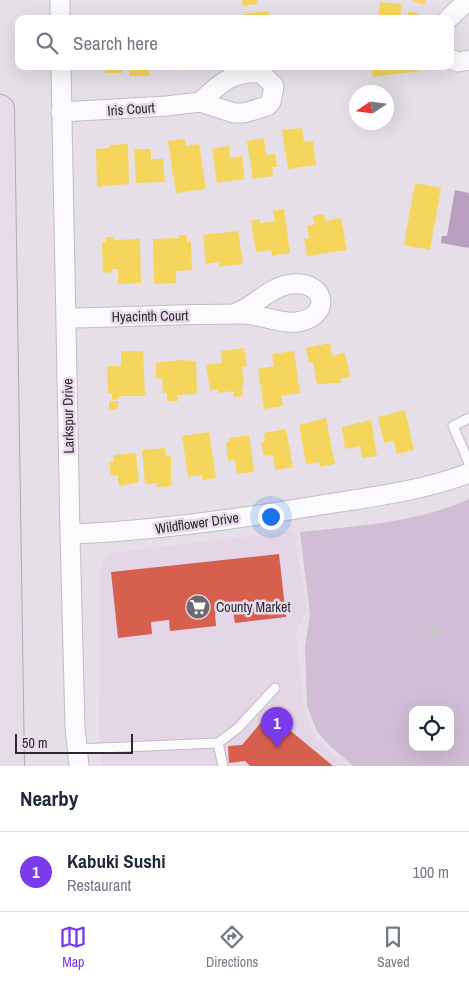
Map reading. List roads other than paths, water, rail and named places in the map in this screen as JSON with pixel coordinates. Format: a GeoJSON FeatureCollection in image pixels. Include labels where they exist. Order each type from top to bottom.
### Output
{"type":"FeatureCollection","features":[{"type":"Feature","properties":{"kind":"highway"},"geometry":{"type":"LineString","coordinates":[[0,109],[10,753],[17,766]]}},
{"type":"Feature","properties":{"kind":"street"},"geometry":{"type":"LineString","coordinates":[[60,0],[60,15]]}},
{"type":"Feature","properties":{"kind":"street"},"geometry":{"type":"LineString","coordinates":[[452,15],[468,0]]}},
{"type":"Feature","properties":{"kind":"street"},"geometry":{"type":"LineString","coordinates":[[454,60],[458,62],[469,60]]}},
{"type":"Feature","properties":{"kind":"street","name":"Larkspur Drive"},"geometry":{"type":"LineString","coordinates":[[61,70],[70,534],[78,758]]}},
{"type":"Feature","properties":{"kind":"street","name":"Iris Court"},"geometry":{"type":"LineString","coordinates":[[61,112],[114,110],[200,102]]}},
{"type":"Feature","properties":{"kind":"street","name":"Hyacinth Court"},"geometry":{"type":"LineString","coordinates":[[67,318],[233,314]]}},
{"type":"Feature","properties":{"kind":"street","name":"Wildflower Drive"},"geometry":{"type":"LineString","coordinates":[[70,534],[143,530],[306,508],[417,488],[469,473]]}},
{"type":"Feature","properties":{"kind":"lane"},"geometry":{"type":"LineString","coordinates":[[469,418],[452,426],[469,463]]}},
{"type":"Feature","properties":{"kind":"lane"},"geometry":{"type":"LineString","coordinates":[[78,758],[218,743],[238,728],[275,688]]}},
{"type":"Feature","properties":{"kind":"lane"},"geometry":{"type":"LineString","coordinates":[[218,743],[223,766]]}},
{"type":"Feature","properties":{"kind":"place","name":"County Market"},"geometry":{"type":"Point","coordinates":[198,607]}},
{"type":"Feature","properties":{"kind":"place","name":"Kabuki Sushi"},"geometry":{"type":"Point","coordinates":[277,748]}}]}
